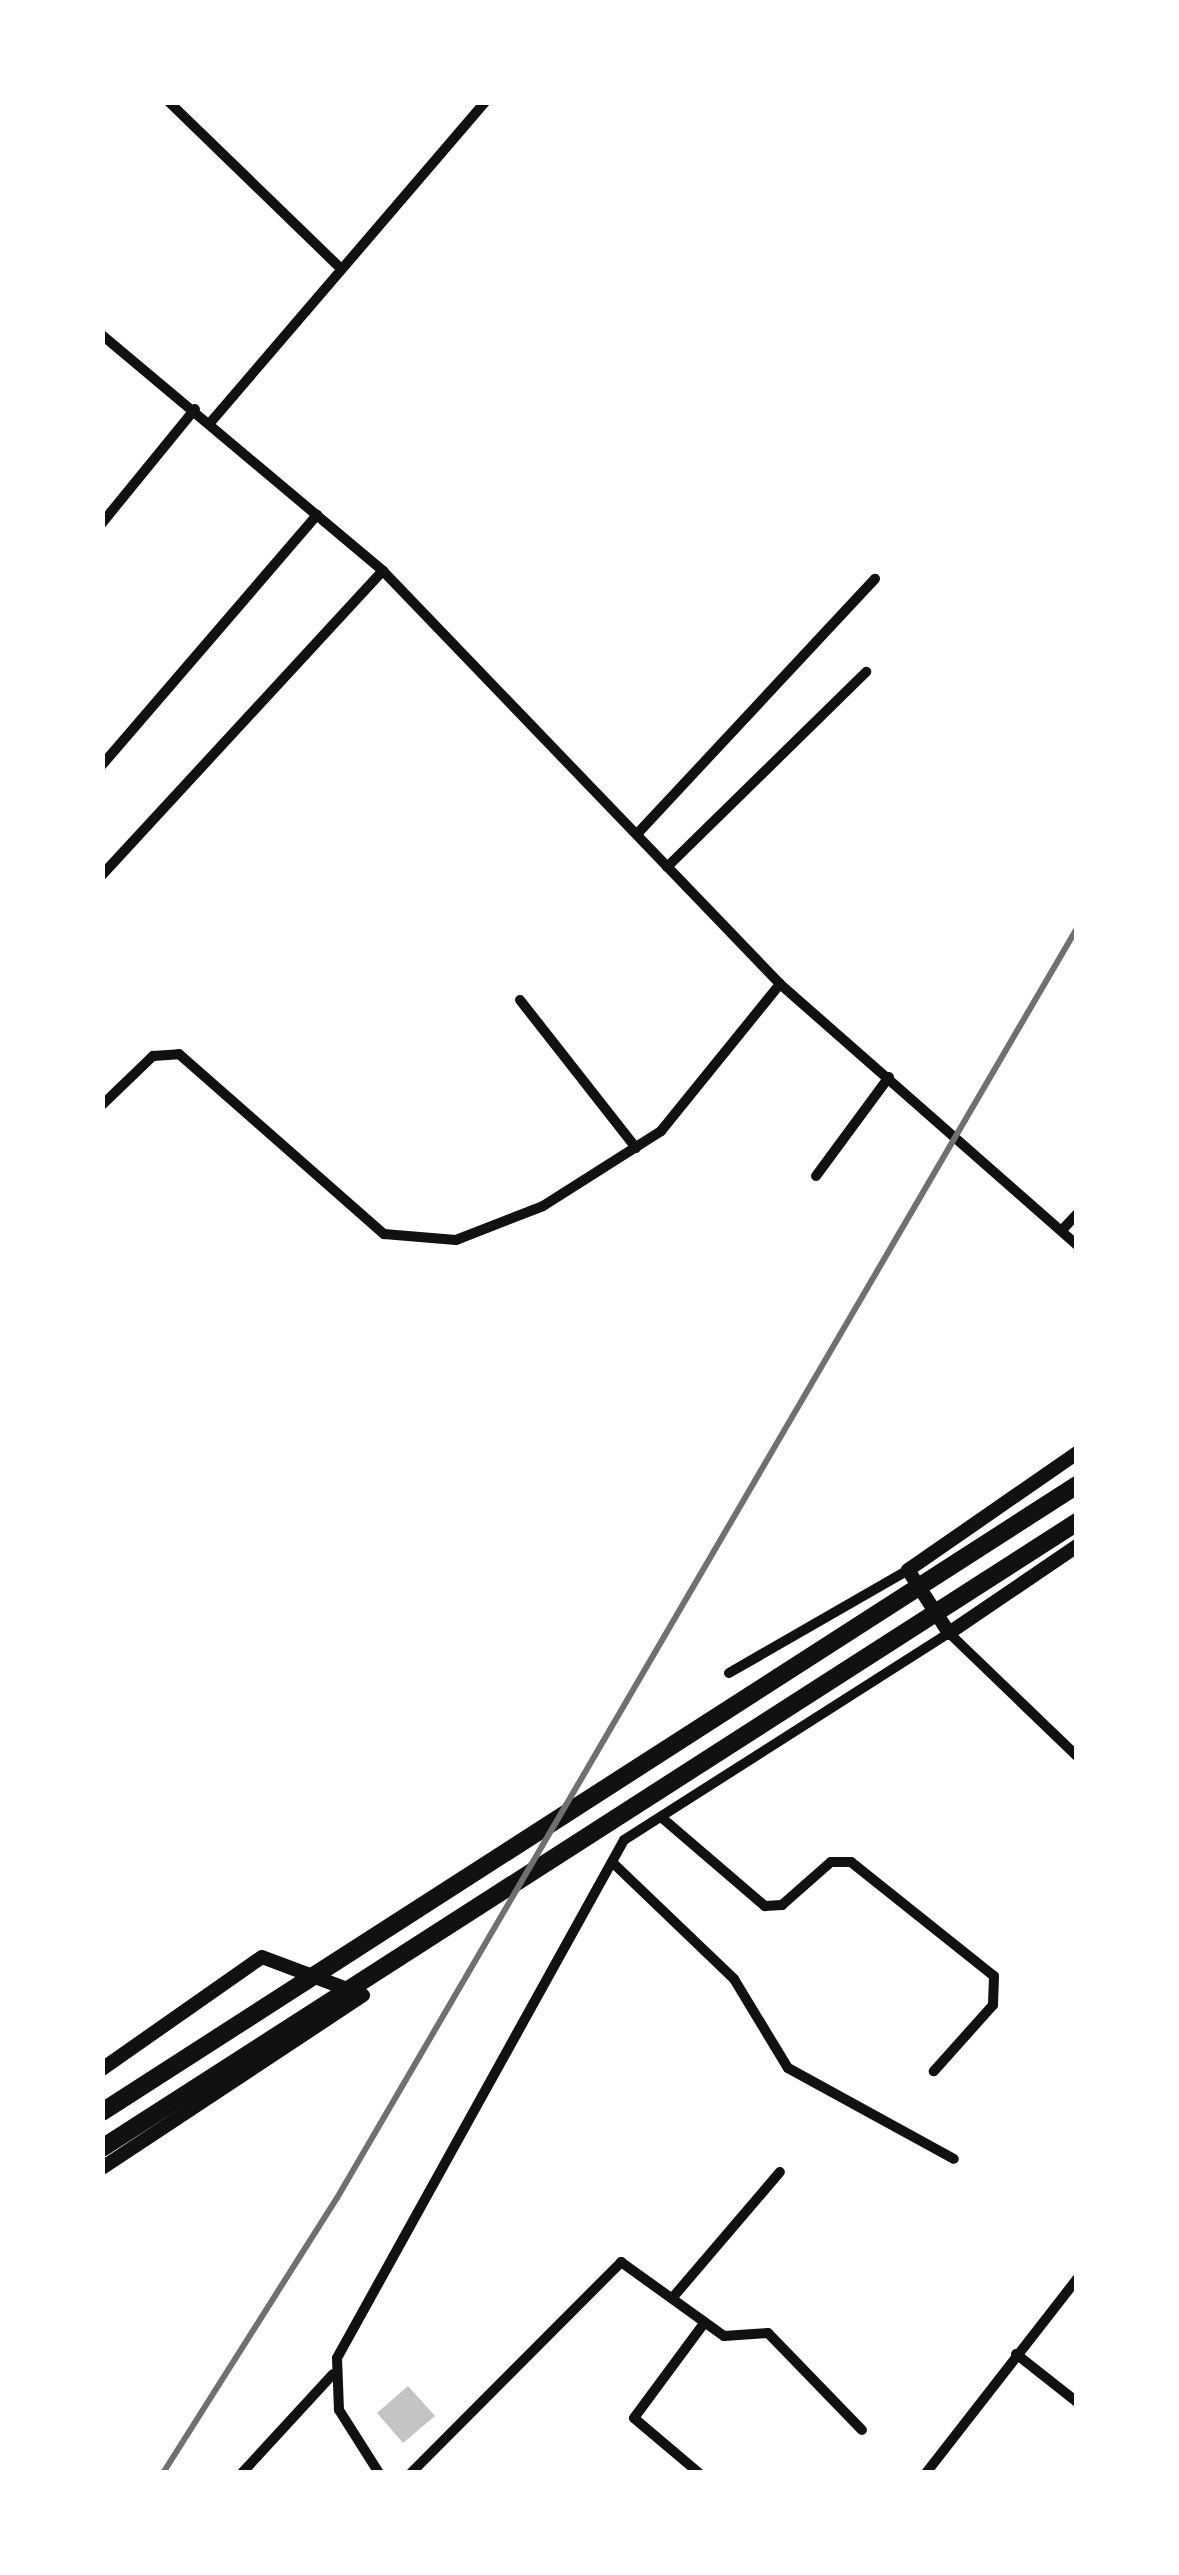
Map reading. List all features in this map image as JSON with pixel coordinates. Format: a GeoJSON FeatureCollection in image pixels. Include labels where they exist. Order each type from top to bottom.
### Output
{"type":"FeatureCollection","features":[{"type":"Feature","properties":{"kind":"highway"},"geometry":{"type":"LineString","coordinates":[[102,2113],[1077,1485]]}},
{"type":"Feature","properties":{"kind":"highway"},"geometry":{"type":"LineString","coordinates":[[102,2148],[1077,1522]]}},
{"type":"Feature","properties":{"kind":"street"},"geometry":{"type":"LineString","coordinates":[[170,102],[338,265]]}},
{"type":"Feature","properties":{"kind":"street"},"geometry":{"type":"LineString","coordinates":[[210,423],[338,265],[485,102]]}},
{"type":"Feature","properties":{"kind":"street"},"geometry":{"type":"LineString","coordinates":[[102,335],[383,571],[780,985],[1077,1245]]}},
{"type":"Feature","properties":{"kind":"street"},"geometry":{"type":"LineString","coordinates":[[102,523],[195,409]]}},
{"type":"Feature","properties":{"kind":"street"},"geometry":{"type":"LineString","coordinates":[[102,765],[317,515]]}},
{"type":"Feature","properties":{"kind":"street"},"geometry":{"type":"LineString","coordinates":[[102,875],[383,571]]}},
{"type":"Feature","properties":{"kind":"street"},"geometry":{"type":"LineString","coordinates":[[638,834],[875,579]]}},
{"type":"Feature","properties":{"kind":"street"},"geometry":{"type":"LineString","coordinates":[[667,867],[866,672]]}},
{"type":"Feature","properties":{"kind":"street"},"geometry":{"type":"LineString","coordinates":[[102,1105],[153,1056],[179,1054],[364,1220],[432,1243],[543,1206],[674,1121],[780,985]]}},
{"type":"Feature","properties":{"kind":"street"},"geometry":{"type":"LineString","coordinates":[[520,1000],[636,1148]]}},
{"type":"Feature","properties":{"kind":"street"},"geometry":{"type":"LineString","coordinates":[[816,1176],[890,1077]]}},
{"type":"Feature","properties":{"kind":"street"},"geometry":{"type":"LineString","coordinates":[[1063,1229],[1077,1214]]}},
{"type":"Feature","properties":{"kind":"street"},"geometry":{"type":"LineString","coordinates":[[729,1673],[908,1570],[1077,1453]]}},
{"type":"Feature","properties":{"kind":"street"},"geometry":{"type":"LineString","coordinates":[[242,2473],[333,2374],[363,2297],[612,1862],[661,1817],[1077,1546]]}},
{"type":"Feature","properties":{"kind":"street"},"geometry":{"type":"LineString","coordinates":[[908,1570],[949,1633],[1077,1756]]}},
{"type":"Feature","properties":{"kind":"street"},"geometry":{"type":"LineString","coordinates":[[661,1817],[765,1906],[782,1905],[830,1862],[851,1862],[994,1976],[993,2005],[934,2071]]}},
{"type":"Feature","properties":{"kind":"street"},"geometry":{"type":"LineString","coordinates":[[612,1862],[734,1979],[788,2068],[954,2159]]}},
{"type":"Feature","properties":{"kind":"street"},"geometry":{"type":"LineString","coordinates":[[102,2069],[262,1957],[363,1995],[102,2168]]}},
{"type":"Feature","properties":{"kind":"street"},"geometry":{"type":"LineString","coordinates":[[674,2296],[780,2172]]}},
{"type":"Feature","properties":{"kind":"street"},"geometry":{"type":"LineString","coordinates":[[411,2473],[614,2265],[639,2266],[729,2338],[768,2332],[862,2430]]}},
{"type":"Feature","properties":{"kind":"street"},"geometry":{"type":"LineString","coordinates":[[926,2473],[1077,2279]]}},
{"type":"Feature","properties":{"kind":"street"},"geometry":{"type":"LineString","coordinates":[[699,2473],[634,2418],[705,2322]]}},
{"type":"Feature","properties":{"kind":"street"},"geometry":{"type":"LineString","coordinates":[[1016,2354],[1077,2402]]}},
{"type":"Feature","properties":{"kind":"street"},"geometry":{"type":"LineString","coordinates":[[333,2374],[344,2425],[379,2473]]}},
{"type":"Feature","properties":{"kind":"building"},"geometry":{"type":"Polygon","coordinates":[[[408,2386],[435,2416],[403,2443],[377,2413],[408,2386]]]}},
{"type":"Feature","properties":{"kind":"railway"},"geometry":{"type":"LineString","coordinates":[[163,2473],[337,2198],[1077,928]]}}]}
